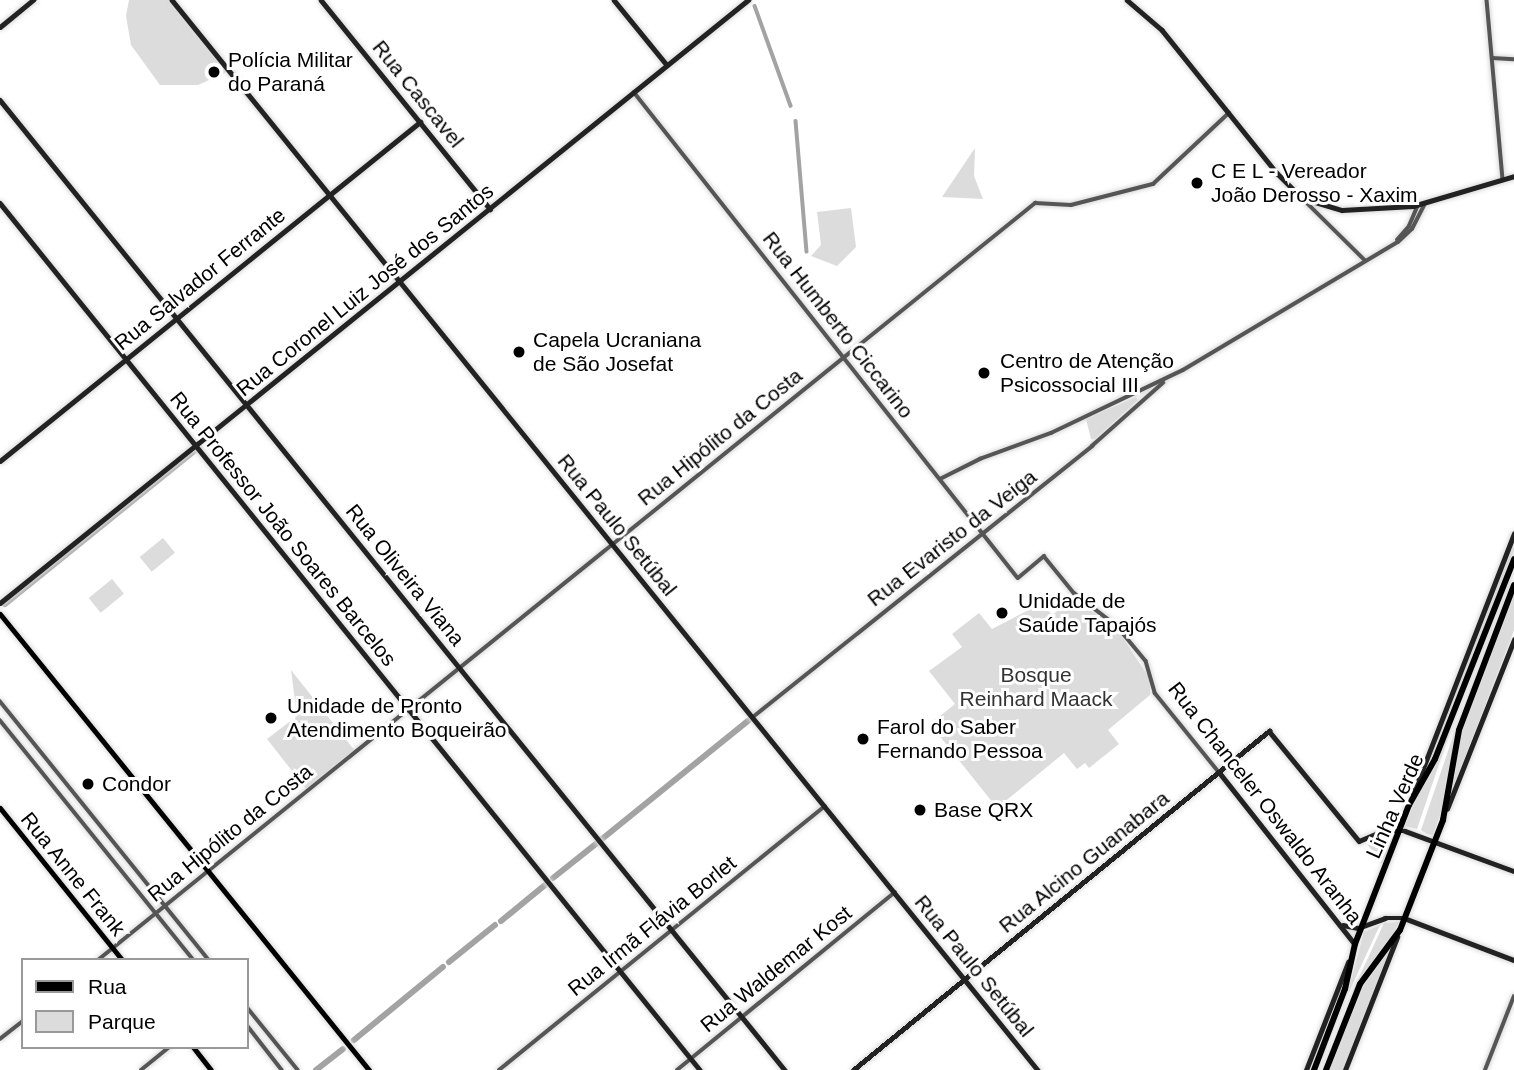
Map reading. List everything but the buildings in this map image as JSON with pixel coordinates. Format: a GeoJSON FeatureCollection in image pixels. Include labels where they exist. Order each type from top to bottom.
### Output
{"type":"FeatureCollection","features":[{"type":"Feature","properties":{"kind":"highway","name":"Linha Verde"},"geometry":{"type":"LineString","coordinates":[[1314,1070],[1345,989],[1356,944],[1409,805],[1435,759],[1514,559]]}},
{"type":"Feature","properties":{"kind":"highway","name":"Linha Verde"},"geometry":{"type":"LineString","coordinates":[[1326,1070],[1363,978],[1400,930],[1435,841],[1443,820],[1459,730],[1514,585]]}},
{"type":"Feature","properties":{"kind":"main road"},"geometry":{"type":"LineString","coordinates":[[0,27],[33,0]]}},
{"type":"Feature","properties":{"kind":"main road","name":"Rua Paulo Setúbal"},"geometry":{"type":"LineString","coordinates":[[172,0],[1038,1070]]}},
{"type":"Feature","properties":{"kind":"main road","name":"Rua Cascavel"},"geometry":{"type":"LineString","coordinates":[[321,0],[490,209]]}},
{"type":"Feature","properties":{"kind":"main road"},"geometry":{"type":"LineString","coordinates":[[614,0],[667,65]]}},
{"type":"Feature","properties":{"kind":"main road","name":"Rua Coronel Luiz José dos Santos"},"geometry":{"type":"LineString","coordinates":[[0,603],[748,0]]}},
{"type":"Feature","properties":{"kind":"main road"},"geometry":{"type":"LineString","coordinates":[[1127,0],[1162,30],[1298,194],[1342,210],[1421,205],[1514,176]]}},
{"type":"Feature","properties":{"kind":"main road","name":"Rua Oliveira Viana"},"geometry":{"type":"LineString","coordinates":[[0,100],[785,1070]]}},
{"type":"Feature","properties":{"kind":"main road","name":"Rua Salvador Ferrante"},"geometry":{"type":"LineString","coordinates":[[0,461],[420,122]]}},
{"type":"Feature","properties":{"kind":"main road","name":"Rua Professor João Soares Barcelos"},"geometry":{"type":"LineString","coordinates":[[0,203],[700,1070]]}},
{"type":"Feature","properties":{"kind":"main road"},"geometry":{"type":"LineString","coordinates":[[1409,805],[1514,534]]}},
{"type":"Feature","properties":{"kind":"main road"},"geometry":{"type":"LineString","coordinates":[[0,614],[369,1070]]}},
{"type":"Feature","properties":{"kind":"main road"},"geometry":{"type":"LineString","coordinates":[[1443,820],[1514,640]]}},
{"type":"Feature","properties":{"kind":"main road","name":"Rua Alcino Guanabara"},"geometry":{"type":"LineString","coordinates":[[853,1070],[1269,731],[1359,841],[1376,832],[1400,830]]}},
{"type":"Feature","properties":{"kind":"main road","name":"Rua Chanceler Oswaldo Aranha"},"geometry":{"type":"LineString","coordinates":[[1219,772],[1356,944]]}},
{"type":"Feature","properties":{"kind":"main road","name":"Rua Anne Frank"},"geometry":{"type":"LineString","coordinates":[[0,808],[120,958]]}},
{"type":"Feature","properties":{"kind":"main road"},"geometry":{"type":"LineString","coordinates":[[1400,830],[1514,871]]}},
{"type":"Feature","properties":{"kind":"main road"},"geometry":{"type":"LineString","coordinates":[[1340,922],[1352,928],[1363,927],[1385,918],[1405,918],[1514,960]]}},
{"type":"Feature","properties":{"kind":"main road"},"geometry":{"type":"LineString","coordinates":[[1345,1070],[1400,930]]}},
{"type":"Feature","properties":{"kind":"main road"},"geometry":{"type":"LineString","coordinates":[[1306,1070],[1356,944]]}},
{"type":"Feature","properties":{"kind":"main road"},"geometry":{"type":"LineString","coordinates":[[195,1049],[211,1070]]}},
{"type":"Feature","properties":{"kind":"street"},"geometry":{"type":"LineString","coordinates":[[1487,0],[1503,179]]}},
{"type":"Feature","properties":{"kind":"street"},"geometry":{"type":"LineString","coordinates":[[1491,58],[1514,59]]}},
{"type":"Feature","properties":{"kind":"street","name":"Rua Humberto Ciccarino"},"geometry":{"type":"LineString","coordinates":[[634,92],[1018,578],[1044,556]]}},
{"type":"Feature","properties":{"kind":"street","name":"Rua Hipólito da Costa"},"geometry":{"type":"LineString","coordinates":[[100,958],[1035,203],[1070,205],[1153,184],[1229,113]]}},
{"type":"Feature","properties":{"kind":"street"},"geometry":{"type":"LineString","coordinates":[[1298,194],[1365,260]]}},
{"type":"Feature","properties":{"kind":"street"},"geometry":{"type":"LineString","coordinates":[[940,479],[980,459],[1045,435],[1167,379],[1390,246],[1412,229],[1421,205]]}},
{"type":"Feature","properties":{"kind":"street","name":"Rua Evaristo da Veiga"},"geometry":{"type":"LineString","coordinates":[[753,718],[1092,446],[1167,379]]}},
{"type":"Feature","properties":{"kind":"street"},"geometry":{"type":"LineString","coordinates":[[1137,394],[1142,401]]}},
{"type":"Feature","properties":{"kind":"street","name":"Rua Chanceler Oswaldo Aranha"},"geometry":{"type":"LineString","coordinates":[[1044,556],[1072,591],[1112,621],[1142,656],[1150,669],[1155,693],[1219,772]]}},
{"type":"Feature","properties":{"kind":"street"},"geometry":{"type":"LineString","coordinates":[[0,701],[207,958]]}},
{"type":"Feature","properties":{"kind":"street"},"geometry":{"type":"LineString","coordinates":[[0,720],[192,958]]}},
{"type":"Feature","properties":{"kind":"street","name":"Rua Irmã Flávia Borlet"},"geometry":{"type":"LineString","coordinates":[[499,1070],[825,806]]}},
{"type":"Feature","properties":{"kind":"street","name":"Rua Waldemar Kost"},"geometry":{"type":"LineString","coordinates":[[677,1070],[895,892]]}},
{"type":"Feature","properties":{"kind":"street"},"geometry":{"type":"LineString","coordinates":[[1486,1070],[1514,996]]}},
{"type":"Feature","properties":{"kind":"street"},"geometry":{"type":"LineString","coordinates":[[248,1008],[298,1070]]}},
{"type":"Feature","properties":{"kind":"street"},"geometry":{"type":"LineString","coordinates":[[0,1039],[21,1023]]}},
{"type":"Feature","properties":{"kind":"street"},"geometry":{"type":"LineString","coordinates":[[248,1026],[282,1070]]}},
{"type":"Feature","properties":{"kind":"street"},"geometry":{"type":"LineString","coordinates":[[141,1070],[167,1049]]}},
{"type":"Feature","properties":{"kind":"green space"},"geometry":{"type":"Polygon","coordinates":[[[129,0],[169,0],[227,72],[198,85],[160,85],[131,45],[126,16],[129,0]]]}},
{"type":"Feature","properties":{"kind":"green space"},"geometry":{"type":"Polygon","coordinates":[[[975,148],[974,176],[983,199],[942,197],[975,148]]]}},
{"type":"Feature","properties":{"kind":"green space"},"geometry":{"type":"Polygon","coordinates":[[[851,208],[856,247],[837,266],[811,256],[821,245],[817,212],[851,208]]]}},
{"type":"Feature","properties":{"kind":"green space"},"geometry":{"type":"Polygon","coordinates":[[[1136,397],[1138,400],[1095,439],[1091,439],[1086,419],[1136,397]]]}},
{"type":"Feature","properties":{"kind":"green space"},"geometry":{"type":"Polygon","coordinates":[[[163,538],[175,553],[152,572],[140,557],[163,538]]]}},
{"type":"Feature","properties":{"kind":"green space"},"geometry":{"type":"Polygon","coordinates":[[[1514,542],[1514,551],[1433,757],[1423,776],[1514,542]]]}},
{"type":"Feature","properties":{"kind":"green space"},"geometry":{"type":"Polygon","coordinates":[[[112,579],[124,594],[101,613],[89,598],[112,579]]]}},
{"type":"Feature","properties":{"kind":"green space"},"geometry":{"type":"Polygon","coordinates":[[[1514,595],[1514,630],[1453,788],[1461,733],[1514,595]]]}},
{"type":"Feature","properties":{"kind":"green space","name":"Bosque Reinhard Maack"},"geometry":{"type":"Polygon","coordinates":[[[1072,600],[1108,621],[1119,632],[1150,679],[1150,695],[1108,730],[1119,744],[1089,768],[1085,763],[1077,769],[1064,753],[997,808],[930,724],[955,704],[929,671],[962,647],[952,634],[979,613],[992,629],[1042,603],[1052,615],[1072,600]]]}},
{"type":"Feature","properties":{"kind":"green space"},"geometry":{"type":"Polygon","coordinates":[[[291,670],[355,751],[307,790],[267,739],[297,716],[291,670]]]}},
{"type":"Feature","properties":{"kind":"green space"},"geometry":{"type":"Polygon","coordinates":[[[1452,726],[1417,829],[1405,826],[1412,808],[1452,726]]]}},
{"type":"Feature","properties":{"kind":"green space"},"geometry":{"type":"Polygon","coordinates":[[[1456,728],[1445,800],[1433,835],[1427,834],[1421,830],[1456,728]]]}},
{"type":"Feature","properties":{"kind":"green space"},"geometry":{"type":"Polygon","coordinates":[[[1395,834],[1382,865],[1365,841],[1395,834]]]}},
{"type":"Feature","properties":{"kind":"green space"},"geometry":{"type":"Polygon","coordinates":[[[1399,922],[1392,936],[1352,993],[1384,923],[1399,922]]]}},
{"type":"Feature","properties":{"kind":"green space"},"geometry":{"type":"Polygon","coordinates":[[[1380,925],[1349,992],[1348,992],[1364,932],[1380,925]]]}},
{"type":"Feature","properties":{"kind":"green space"},"geometry":{"type":"Polygon","coordinates":[[[1390,949],[1343,1070],[1329,1070],[1362,988],[1390,949]]]}},
{"type":"Feature","properties":{"kind":"waterway"},"geometry":{"type":"LineString","coordinates":[[755,6],[791,106]]}},
{"type":"Feature","properties":{"kind":"waterway"},"geometry":{"type":"LineString","coordinates":[[796,121],[807,252]]}},
{"type":"Feature","properties":{"kind":"waterway"},"geometry":{"type":"LineString","coordinates":[[5,604],[194,451]]}},
{"type":"Feature","properties":{"kind":"waterway"},"geometry":{"type":"LineString","coordinates":[[602,839],[749,720]]}},
{"type":"Feature","properties":{"kind":"waterway"},"geometry":{"type":"LineString","coordinates":[[553,878],[597,843]]}},
{"type":"Feature","properties":{"kind":"waterway"},"geometry":{"type":"LineString","coordinates":[[501,921],[545,885]]}},
{"type":"Feature","properties":{"kind":"waterway"},"geometry":{"type":"LineString","coordinates":[[449,962],[495,925]]}},
{"type":"Feature","properties":{"kind":"waterway"},"geometry":{"type":"LineString","coordinates":[[354,1040],[443,967]]}},
{"type":"Feature","properties":{"kind":"waterway"},"geometry":{"type":"LineString","coordinates":[[316,1070],[343,1049]]}},
{"type":"Feature","properties":{"kind":"place","name":"Polícia Militar do Paraná"},"geometry":{"type":"Point","coordinates":[214,72]}},
{"type":"Feature","properties":{"kind":"place","name":"C E L - Vereador João Derosso - Xaxim"},"geometry":{"type":"Point","coordinates":[1197,183]}},
{"type":"Feature","properties":{"kind":"place","name":"Capela Ucraniana de São Josefat"},"geometry":{"type":"Point","coordinates":[519,352]}},
{"type":"Feature","properties":{"kind":"place","name":"Centro de Atenção Psicossocial III"},"geometry":{"type":"Point","coordinates":[984,373]}},
{"type":"Feature","properties":{"kind":"place","name":"Unidade de Saúde Tapajós"},"geometry":{"type":"Point","coordinates":[1002,613]}},
{"type":"Feature","properties":{"kind":"place","name":"Unidade de Pronto Atendimento Boqueirão"},"geometry":{"type":"Point","coordinates":[271,718]}},
{"type":"Feature","properties":{"kind":"place","name":"Farol do Saber Fernando Pessoa"},"geometry":{"type":"Point","coordinates":[863,739]}},
{"type":"Feature","properties":{"kind":"place","name":"Condor"},"geometry":{"type":"Point","coordinates":[88,784]}},
{"type":"Feature","properties":{"kind":"place","name":"Base QRX"},"geometry":{"type":"Point","coordinates":[920,810]}}]}
